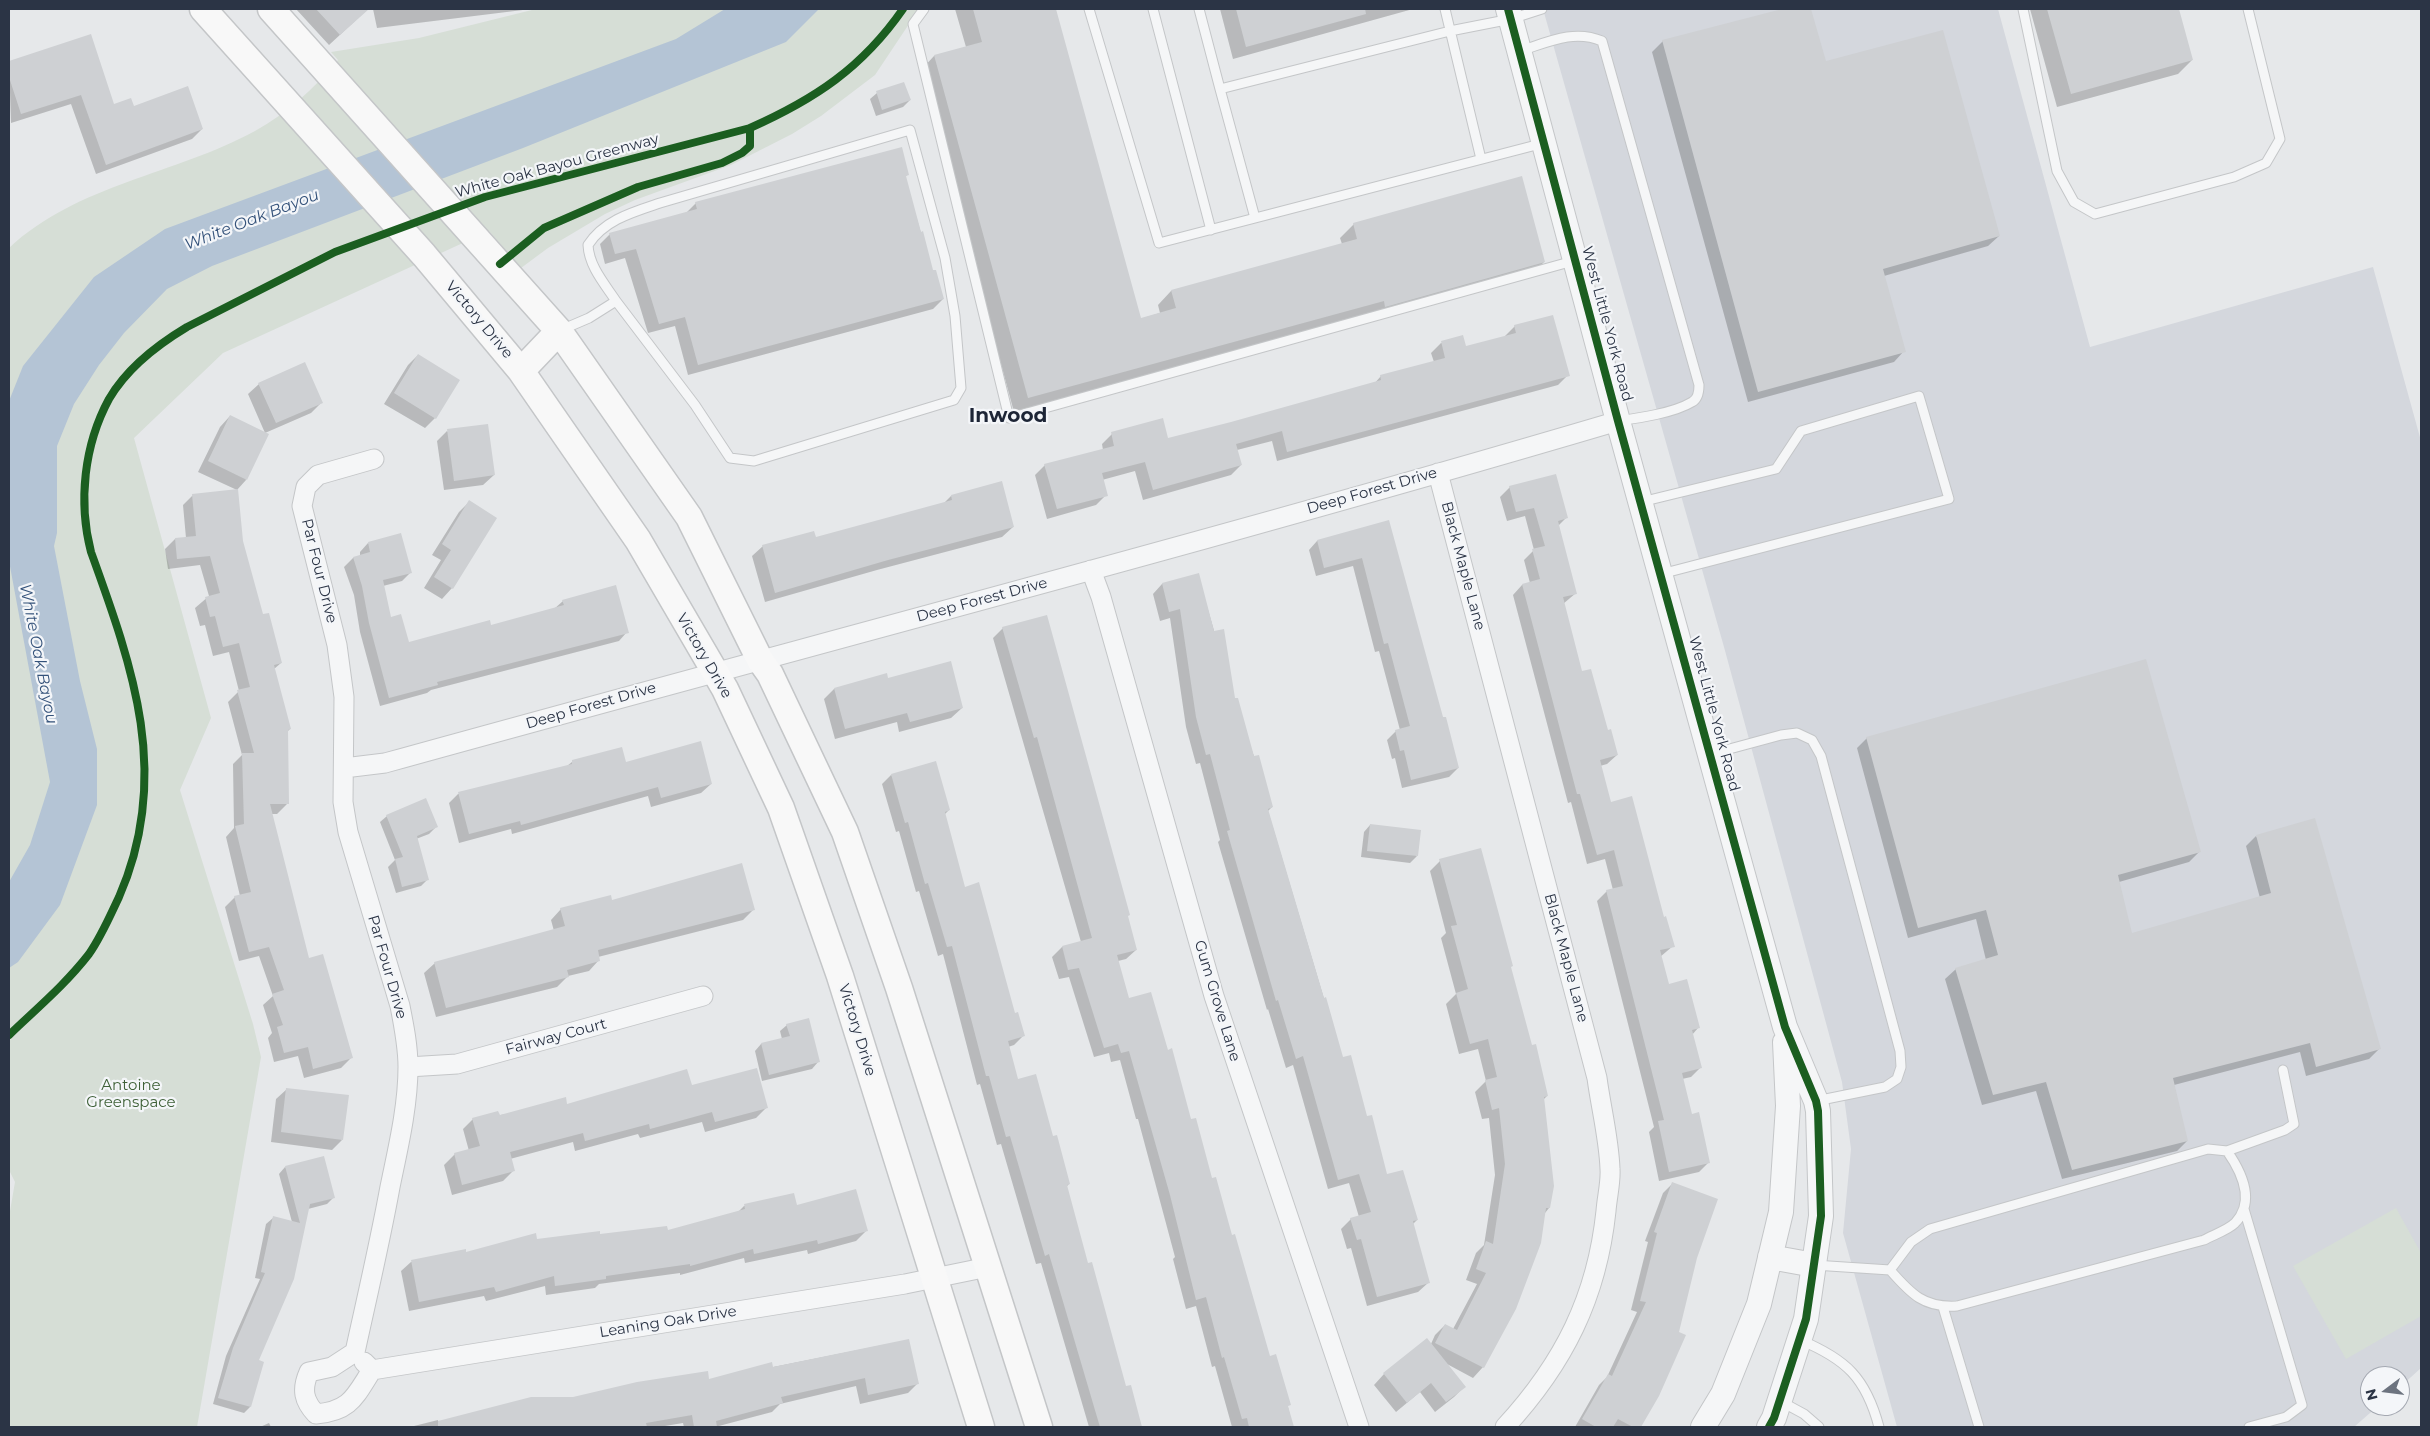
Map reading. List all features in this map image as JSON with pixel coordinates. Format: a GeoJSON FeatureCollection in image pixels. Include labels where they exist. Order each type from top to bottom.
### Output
{"type":"FeatureCollection","features":[{"type":"Feature","properties":{"kind":"main road","name":"Victory Drive"},"geometry":{"type":"LineString","coordinates":[[203,9],[300,114],[424,255],[521,371],[638,540],[724,689],[781,808],[840,976],[981,1427]]}},
{"type":"Feature","properties":{"kind":"main road"},"geometry":{"type":"LineString","coordinates":[[271,9],[559,331],[689,517],[760,660],[770,674],[845,832],[899,988],[1039,1427]]}},
{"type":"Feature","properties":{"kind":"main road"},"geometry":{"type":"LineString","coordinates":[[521,371],[559,331]]}},
{"type":"Feature","properties":{"kind":"street","name":"West Little York Road"},"geometry":{"type":"LineString","coordinates":[[1509,14],[1618,422],[1785,1027],[1816,1101],[1821,1216],[1814,1265],[1806,1319],[1769,1427]]}},
{"type":"Feature","properties":{"kind":"street","name":"Deep Forest Drive"},"geometry":{"type":"LineString","coordinates":[[344,768],[385,763],[1091,570],[1618,422]]}},
{"type":"Feature","properties":{"kind":"street","name":"Par Four Drive"},"geometry":{"type":"LineString","coordinates":[[355,1352],[380,1242],[405,1104],[408,1067],[406,1033],[400,1006],[348,832],[343,802],[344,697],[337,645],[302,506],[306,487],[318,474],[374,459]]}},
{"type":"Feature","properties":{"kind":"street","name":"Black Maple Lane"},"geometry":{"type":"LineString","coordinates":[[1438,472],[1597,1078],[1610,1170],[1603,1242],[1590,1295],[1556,1363],[1531,1400],[1505,1427]]}},
{"type":"Feature","properties":{"kind":"street","name":"Gum Grove Lane"},"geometry":{"type":"LineString","coordinates":[[1091,570],[1104,606],[1214,996],[1359,1427]]}},
{"type":"Feature","properties":{"kind":"street","name":"Fairway Court"},"geometry":{"type":"LineString","coordinates":[[408,1067],[457,1064],[703,996]]}},
{"type":"Feature","properties":{"kind":"street","name":"West Little York Road"},"geometry":{"type":"LineString","coordinates":[[1703,1427],[1723,1394],[1759,1304],[1781,1212],[1788,1106],[1785,1027]]}},
{"type":"Feature","properties":{"kind":"street"},"geometry":{"type":"LineString","coordinates":[[1788,1106],[1816,1101]]}},
{"type":"Feature","properties":{"kind":"street"},"geometry":{"type":"LineString","coordinates":[[1770,1257],[1814,1265]]}},
{"type":"Feature","properties":{"kind":"street","name":"Leaning Oak Drive"},"geometry":{"type":"LineString","coordinates":[[372,1370],[934,1279],[988,1267]]}},
{"type":"Feature","properties":{"kind":"street"},"geometry":{"type":"LineString","coordinates":[[355,1352],[372,1370],[350,1403],[332,1413],[316,1414],[306,1403],[303,1385],[309,1372],[332,1366],[355,1352]]}},
{"type":"Feature","properties":{"kind":"lane"},"geometry":{"type":"LineString","coordinates":[[924,9],[912,24],[1009,418],[1576,261]]}},
{"type":"Feature","properties":{"kind":"lane"},"geometry":{"type":"LineString","coordinates":[[1089,9],[1159,243],[1544,143]]}},
{"type":"Feature","properties":{"kind":"lane"},"geometry":{"type":"LineString","coordinates":[[1153,9],[1211,230]]}},
{"type":"Feature","properties":{"kind":"lane"},"geometry":{"type":"LineString","coordinates":[[1199,9],[1255,218]]}},
{"type":"Feature","properties":{"kind":"lane"},"geometry":{"type":"LineString","coordinates":[[1445,9],[1481,159]]}},
{"type":"Feature","properties":{"kind":"lane"},"geometry":{"type":"LineString","coordinates":[[1220,89],[1450,32],[1509,14],[1542,9]]}},
{"type":"Feature","properties":{"kind":"lane"},"geometry":{"type":"LineString","coordinates":[[2023,9],[2057,171],[2074,202],[2095,214],[2234,177],[2266,163],[2280,139],[2248,9]]}},
{"type":"Feature","properties":{"kind":"lane"},"geometry":{"type":"LineString","coordinates":[[1520,52],[1573,34],[1590,36],[1602,41],[1699,385],[1698,395],[1693,402],[1647,417],[1618,422]]}},
{"type":"Feature","properties":{"kind":"lane"},"geometry":{"type":"LineString","coordinates":[[910,130],[945,258],[955,316],[961,388],[954,400],[773,456],[754,461],[730,458],[695,405],[616,301],[591,263],[588,253],[588,245],[602,228],[630,213],[660,203],[910,130]]}},
{"type":"Feature","properties":{"kind":"lane"},"geometry":{"type":"LineString","coordinates":[[559,331],[589,318],[616,301]]}},
{"type":"Feature","properties":{"kind":"lane"},"geometry":{"type":"LineString","coordinates":[[1641,502],[1776,469],[1801,431],[1919,396],[1949,499],[1661,574]]}},
{"type":"Feature","properties":{"kind":"lane"},"geometry":{"type":"LineString","coordinates":[[1710,754],[1797,734],[1812,740],[1821,756],[1900,1051],[1901,1067],[1897,1079],[1885,1087],[1816,1101]]}},
{"type":"Feature","properties":{"kind":"lane"},"geometry":{"type":"LineString","coordinates":[[1890,1270],[1910,1242],[1930,1229],[2208,1149],[2227,1151],[2285,1130],[2294,1124],[2282,1070]]}},
{"type":"Feature","properties":{"kind":"lane"},"geometry":{"type":"LineString","coordinates":[[2227,1151],[2240,1169],[2246,1191],[2244,1209],[2302,1405],[2286,1417],[2249,1427]]}},
{"type":"Feature","properties":{"kind":"lane"},"geometry":{"type":"LineString","coordinates":[[1814,1265],[1890,1270],[1903,1285],[1922,1301],[1943,1307],[1958,1306],[2204,1240],[2234,1224],[2244,1209]]}},
{"type":"Feature","properties":{"kind":"lane"},"geometry":{"type":"LineString","coordinates":[[1943,1307],[1979,1427]]}},
{"type":"Feature","properties":{"kind":"lane"},"geometry":{"type":"LineString","coordinates":[[1799,1340],[1826,1350],[1853,1372],[1873,1403],[1879,1427]]}},
{"type":"Feature","properties":{"kind":"lane"},"geometry":{"type":"LineString","coordinates":[[1779,1401],[1804,1414],[1819,1427]]}},
{"type":"Feature","properties":{"kind":"shaded area"},"geometry":{"type":"Polygon","coordinates":[[[1543,9],[1998,9],[2090,347],[2373,267],[2421,441],[2421,1368],[2410,1378],[2410,1366],[2360,1366],[2360,1416],[2367,1416],[2354,1427],[1897,1427],[1843,1233],[1851,1149],[1842,1082],[1724,647],[1543,9]]]}},
{"type":"Feature","properties":{"kind":"green space","name":"Antoine Greenspace"},"geometry":{"type":"Polygon","coordinates":[[[536,9],[919,9],[875,75],[821,116],[792,134],[731,165],[635,200],[605,214],[548,248],[521,268],[489,231],[223,353],[134,438],[211,718],[180,790],[253,1024],[261,1057],[197,1427],[9,1427],[9,1217],[15,1182],[9,1170],[9,248],[36,226],[96,194],[224,146],[267,124],[299,100],[329,71],[338,60],[331,52],[419,38],[536,9]]]}},
{"type":"Feature","properties":{"kind":"green space"},"geometry":{"type":"Polygon","coordinates":[[[2396,1208],[2421,1253],[2421,1316],[2346,1359],[2293,1266],[2396,1208]]]}},
{"type":"Feature","properties":{"kind":"water","name":"White Oak Bayou"},"geometry":{"type":"Polygon","coordinates":[[[725,9],[819,9],[786,42],[523,148],[212,266],[167,289],[124,333],[99,365],[74,404],[57,446],[57,533],[54,546],[80,681],[97,749],[97,805],[60,905],[18,962],[9,968],[9,882],[30,845],[50,782],[9,561],[9,401],[23,366],[94,277],[165,229],[676,39],[725,9]]]}},
{"type":"Feature","properties":{"kind":"building"},"geometry":{"type":"Polygon","coordinates":[[[316,9],[369,9],[340,35],[316,9]]]}},
{"type":"Feature","properties":{"kind":"building"},"geometry":{"type":"Polygon","coordinates":[[[973,9],[1056,9],[1141,318],[1176,308],[1171,290],[1357,239],[1353,223],[1522,176],[1545,262],[1385,307],[1384,301],[1028,398],[934,55],[982,42],[973,9]]]}},
{"type":"Feature","properties":{"kind":"building"},"geometry":{"type":"Polygon","coordinates":[[[1236,9],[1365,9],[1366,14],[1246,47],[1236,9]]]}},
{"type":"Feature","properties":{"kind":"building"},"geometry":{"type":"Polygon","coordinates":[[[1782,9],[1811,9],[1826,61],[1943,30],[2000,236],[1883,269],[1906,352],[1758,392],[1662,40],[1782,9]]]}},
{"type":"Feature","properties":{"kind":"building"},"geometry":{"type":"Polygon","coordinates":[[[2047,9],[2179,9],[2193,60],[2071,94],[2047,9]]]}},
{"type":"Feature","properties":{"kind":"building"},"geometry":{"type":"Polygon","coordinates":[[[91,34],[114,104],[131,98],[134,106],[188,86],[203,129],[106,165],[81,95],[21,114],[9,77],[9,61],[91,34]]]}},
{"type":"Feature","properties":{"kind":"building"},"geometry":{"type":"Polygon","coordinates":[[[904,82],[911,100],[882,110],[876,91],[904,82]]]}},
{"type":"Feature","properties":{"kind":"building"},"geometry":{"type":"Polygon","coordinates":[[[902,147],[909,175],[906,176],[921,232],[923,231],[933,270],[936,270],[944,299],[698,365],[685,317],[659,324],[636,249],[615,254],[609,233],[697,209],[695,202],[902,147]]]}},
{"type":"Feature","properties":{"kind":"building"},"geometry":{"type":"Polygon","coordinates":[[[1553,315],[1570,376],[1287,452],[1282,431],[1236,444],[1242,465],[1153,490],[1145,462],[1102,473],[1108,496],[1057,509],[1044,464],[1114,446],[1111,432],[1163,418],[1168,438],[1231,422],[1381,380],[1380,375],[1445,358],[1441,341],[1463,335],[1466,346],[1516,333],[1514,325],[1553,315]]]}},
{"type":"Feature","properties":{"kind":"building"},"geometry":{"type":"Polygon","coordinates":[[[418,354],[460,380],[436,419],[394,393],[418,354]]]}},
{"type":"Feature","properties":{"kind":"building"},"geometry":{"type":"Polygon","coordinates":[[[305,362],[323,403],[276,423],[258,383],[305,362]]]}},
{"type":"Feature","properties":{"kind":"building"},"geometry":{"type":"Polygon","coordinates":[[[230,415],[269,434],[247,480],[208,461],[230,415]]]}},
{"type":"Feature","properties":{"kind":"building"},"geometry":{"type":"Polygon","coordinates":[[[488,424],[495,475],[454,481],[447,429],[488,424]]]}},
{"type":"Feature","properties":{"kind":"building"},"geometry":{"type":"Polygon","coordinates":[[[1556,474],[1568,518],[1558,521],[1577,594],[1563,597],[1582,671],[1591,669],[1608,730],[1611,729],[1618,755],[1600,760],[1611,802],[1632,796],[1664,917],[1666,916],[1675,947],[1660,950],[1669,984],[1687,979],[1700,1028],[1692,1030],[1702,1068],[1682,1073],[1692,1114],[1699,1112],[1710,1163],[1669,1172],[1658,1121],[1664,1120],[1606,890],[1623,886],[1614,850],[1597,855],[1580,794],[1577,794],[1522,584],[1540,579],[1532,549],[1545,546],[1534,508],[1516,512],[1509,486],[1556,474]]]}},
{"type":"Feature","properties":{"kind":"building"},"geometry":{"type":"Polygon","coordinates":[[[1002,481],[1014,527],[888,560],[775,593],[762,545],[814,531],[816,537],[952,500],[951,495],[1002,481]]]}},
{"type":"Feature","properties":{"kind":"building"},"geometry":{"type":"Polygon","coordinates":[[[238,489],[243,541],[263,614],[269,613],[282,663],[274,665],[291,729],[288,730],[289,804],[270,804],[309,958],[323,954],[353,1058],[313,1069],[308,1047],[284,1053],[277,1027],[283,1025],[272,994],[284,990],[269,947],[249,952],[234,896],[251,892],[235,826],[244,824],[242,753],[254,753],[237,690],[250,687],[239,643],[223,647],[215,616],[210,617],[205,597],[220,593],[210,556],[177,559],[175,538],[196,536],[192,494],[238,489]]]}},
{"type":"Feature","properties":{"kind":"building"},"geometry":{"type":"Polygon","coordinates":[[[469,500],[497,518],[453,589],[434,577],[451,550],[442,544],[469,500]]]}},
{"type":"Feature","properties":{"kind":"building"},"geometry":{"type":"Polygon","coordinates":[[[1389,520],[1443,717],[1446,717],[1459,768],[1411,780],[1404,750],[1400,751],[1395,730],[1410,726],[1388,643],[1384,644],[1362,558],[1324,568],[1317,540],[1389,520]]]}},
{"type":"Feature","properties":{"kind":"building"},"geometry":{"type":"Polygon","coordinates":[[[401,533],[412,573],[383,580],[391,617],[401,614],[409,642],[490,620],[491,625],[564,605],[562,600],[616,585],[629,633],[437,682],[438,685],[389,698],[369,623],[362,586],[353,557],[370,552],[368,542],[401,533]]]}},
{"type":"Feature","properties":{"kind":"building"},"geometry":{"type":"Polygon","coordinates":[[[1199,573],[1214,631],[1224,629],[1235,698],[1238,698],[1254,756],[1259,755],[1273,807],[1268,809],[1343,1057],[1351,1055],[1367,1116],[1372,1115],[1387,1174],[1403,1170],[1418,1220],[1413,1221],[1430,1283],[1377,1297],[1361,1239],[1357,1240],[1350,1218],[1371,1212],[1359,1174],[1338,1180],[1303,1056],[1296,1059],[1278,1000],[1276,1001],[1227,831],[1230,830],[1210,754],[1206,755],[1196,717],[1180,609],[1169,612],[1162,583],[1199,573]]]}},
{"type":"Feature","properties":{"kind":"building"},"geometry":{"type":"Polygon","coordinates":[[[1047,615],[1130,915],[1128,916],[1137,950],[1117,955],[1129,998],[1151,992],[1168,1050],[1172,1048],[1191,1119],[1196,1118],[1212,1178],[1216,1177],[1232,1235],[1235,1234],[1270,1356],[1276,1354],[1291,1405],[1288,1406],[1294,1427],[1249,1427],[1247,1418],[1242,1419],[1224,1357],[1222,1358],[1206,1297],[1196,1300],[1170,1195],[1129,1051],[1121,1053],[1118,1044],[1104,1048],[1079,968],[1068,970],[1062,946],[1092,938],[1037,737],[1034,738],[1002,627],[1047,615]]]}},
{"type":"Feature","properties":{"kind":"building"},"geometry":{"type":"Polygon","coordinates":[[[2146,659],[2201,852],[2118,875],[2132,933],[2271,893],[2256,835],[2315,818],[2381,1049],[2316,1067],[2310,1043],[2173,1078],[2188,1141],[2072,1170],[2046,1082],[1993,1095],[1955,968],[1998,955],[1986,910],[1918,928],[1866,737],[2146,659]]]}},
{"type":"Feature","properties":{"kind":"building"},"geometry":{"type":"Polygon","coordinates":[[[951,661],[963,708],[910,722],[907,713],[845,729],[834,688],[887,673],[888,678],[951,661]]]}},
{"type":"Feature","properties":{"kind":"building"},"geometry":{"type":"Polygon","coordinates":[[[701,741],[712,784],[661,798],[658,787],[521,825],[520,821],[469,834],[458,792],[572,764],[572,760],[622,747],[626,762],[701,741]]]}},
{"type":"Feature","properties":{"kind":"building"},"geometry":{"type":"Polygon","coordinates":[[[936,761],[950,810],[945,812],[965,887],[979,882],[1015,1013],[1018,1012],[1025,1036],[1008,1041],[1018,1079],[1036,1074],[1053,1136],[1057,1135],[1070,1184],[1067,1185],[1088,1263],[1092,1262],[1126,1386],[1131,1385],[1142,1427],[1100,1427],[1049,1254],[1045,1256],[1010,1136],[1006,1137],[989,1076],[986,1076],[952,946],[947,947],[928,883],[925,884],[908,822],[905,823],[891,774],[936,761]]]}},
{"type":"Feature","properties":{"kind":"building"},"geometry":{"type":"Polygon","coordinates":[[[426,798],[438,827],[417,836],[429,880],[402,887],[395,859],[403,857],[386,815],[426,798]]]}},
{"type":"Feature","properties":{"kind":"building"},"geometry":{"type":"Polygon","coordinates":[[[1370,824],[1421,830],[1418,856],[1367,851],[1370,824]]]}},
{"type":"Feature","properties":{"kind":"building"},"geometry":{"type":"Polygon","coordinates":[[[1481,848],[1532,1045],[1536,1044],[1548,1096],[1544,1097],[1554,1186],[1550,1208],[1546,1208],[1541,1243],[1516,1309],[1484,1368],[1435,1343],[1445,1324],[1457,1330],[1486,1273],[1476,1269],[1486,1241],[1493,1244],[1505,1164],[1499,1108],[1492,1110],[1485,1080],[1497,1077],[1488,1039],[1470,1044],[1456,993],[1468,989],[1451,926],[1457,925],[1439,859],[1481,848]]]}},
{"type":"Feature","properties":{"kind":"building"},"geometry":{"type":"Polygon","coordinates":[[[742,863],[755,910],[598,950],[600,961],[567,970],[569,977],[446,1008],[434,962],[565,926],[560,908],[611,895],[612,900],[742,863]]]}},
{"type":"Feature","properties":{"kind":"building"},"geometry":{"type":"Polygon","coordinates":[[[809,1018],[820,1062],[769,1075],[761,1043],[790,1036],[786,1024],[809,1018]]]}},
{"type":"Feature","properties":{"kind":"building"},"geometry":{"type":"Polygon","coordinates":[[[757,1068],[768,1108],[715,1122],[712,1112],[650,1129],[649,1124],[585,1141],[583,1133],[510,1152],[515,1171],[462,1185],[454,1153],[480,1146],[472,1118],[498,1111],[500,1115],[566,1097],[567,1104],[687,1069],[692,1085],[757,1068]]]}},
{"type":"Feature","properties":{"kind":"building"},"geometry":{"type":"Polygon","coordinates":[[[286,1088],[349,1095],[343,1140],[281,1132],[286,1088]]]}},
{"type":"Feature","properties":{"kind":"building"},"geometry":{"type":"Polygon","coordinates":[[[324,1156],[335,1198],[310,1204],[294,1279],[259,1360],[264,1362],[251,1407],[218,1398],[233,1348],[265,1273],[261,1272],[273,1216],[300,1223],[285,1166],[324,1156]]]}},
{"type":"Feature","properties":{"kind":"building"},"geometry":{"type":"Polygon","coordinates":[[[1672,1182],[1718,1199],[1697,1258],[1679,1332],[1686,1335],[1659,1396],[1641,1427],[1633,1427],[1618,1419],[1613,1427],[1596,1427],[1582,1419],[1608,1374],[1612,1376],[1646,1302],[1640,1301],[1657,1233],[1654,1232],[1672,1182]]]}},
{"type":"Feature","properties":{"kind":"building"},"geometry":{"type":"Polygon","coordinates":[[[856,1189],[868,1231],[818,1244],[817,1240],[754,1254],[753,1249],[690,1266],[690,1264],[606,1276],[606,1279],[555,1286],[554,1276],[496,1292],[494,1287],[419,1302],[411,1260],[466,1249],[466,1252],[536,1233],[537,1239],[600,1231],[600,1234],[667,1226],[668,1230],[745,1209],[744,1204],[794,1193],[797,1205],[856,1189]]]}},
{"type":"Feature","properties":{"kind":"building"},"geometry":{"type":"Polygon","coordinates":[[[1427,1338],[1466,1387],[1446,1402],[1431,1383],[1407,1403],[1383,1373],[1427,1338]]]}},
{"type":"Feature","properties":{"kind":"building"},"geometry":{"type":"Polygon","coordinates":[[[909,1339],[919,1384],[868,1395],[865,1378],[781,1397],[783,1403],[716,1421],[717,1427],[694,1427],[692,1415],[646,1423],[647,1427],[438,1427],[438,1421],[531,1397],[573,1397],[637,1382],[708,1371],[709,1379],[772,1362],[773,1367],[909,1339]]]}},
{"type":"Feature","properties":{"kind":"cycle path","name":"White Oak Bayou Greenway"},"geometry":{"type":"LineString","coordinates":[[9,1035],[70,976],[89,954],[97,941],[119,897],[135,852],[143,808],[145,765],[141,723],[121,638],[91,552],[87,533],[84,494],[89,454],[94,435],[109,399],[125,377],[165,341],[187,327],[335,252],[485,197],[750,128],[774,117],[816,93],[854,65],[887,30],[903,9]]}},
{"type":"Feature","properties":{"kind":"cycle path"},"geometry":{"type":"LineString","coordinates":[[1508,9],[1618,421],[1785,1027],[1816,1101],[1818,1111],[1821,1216],[1806,1319],[1774,1418],[1769,1427]]}},
{"type":"Feature","properties":{"kind":"cycle path"},"geometry":{"type":"LineString","coordinates":[[500,264],[544,228],[638,187],[722,163],[742,153],[750,146],[750,128]]}},
{"type":"Feature","properties":{"kind":"district","name":"Inwood"},"geometry":{"type":"Point","coordinates":[1008,416]}}]}
